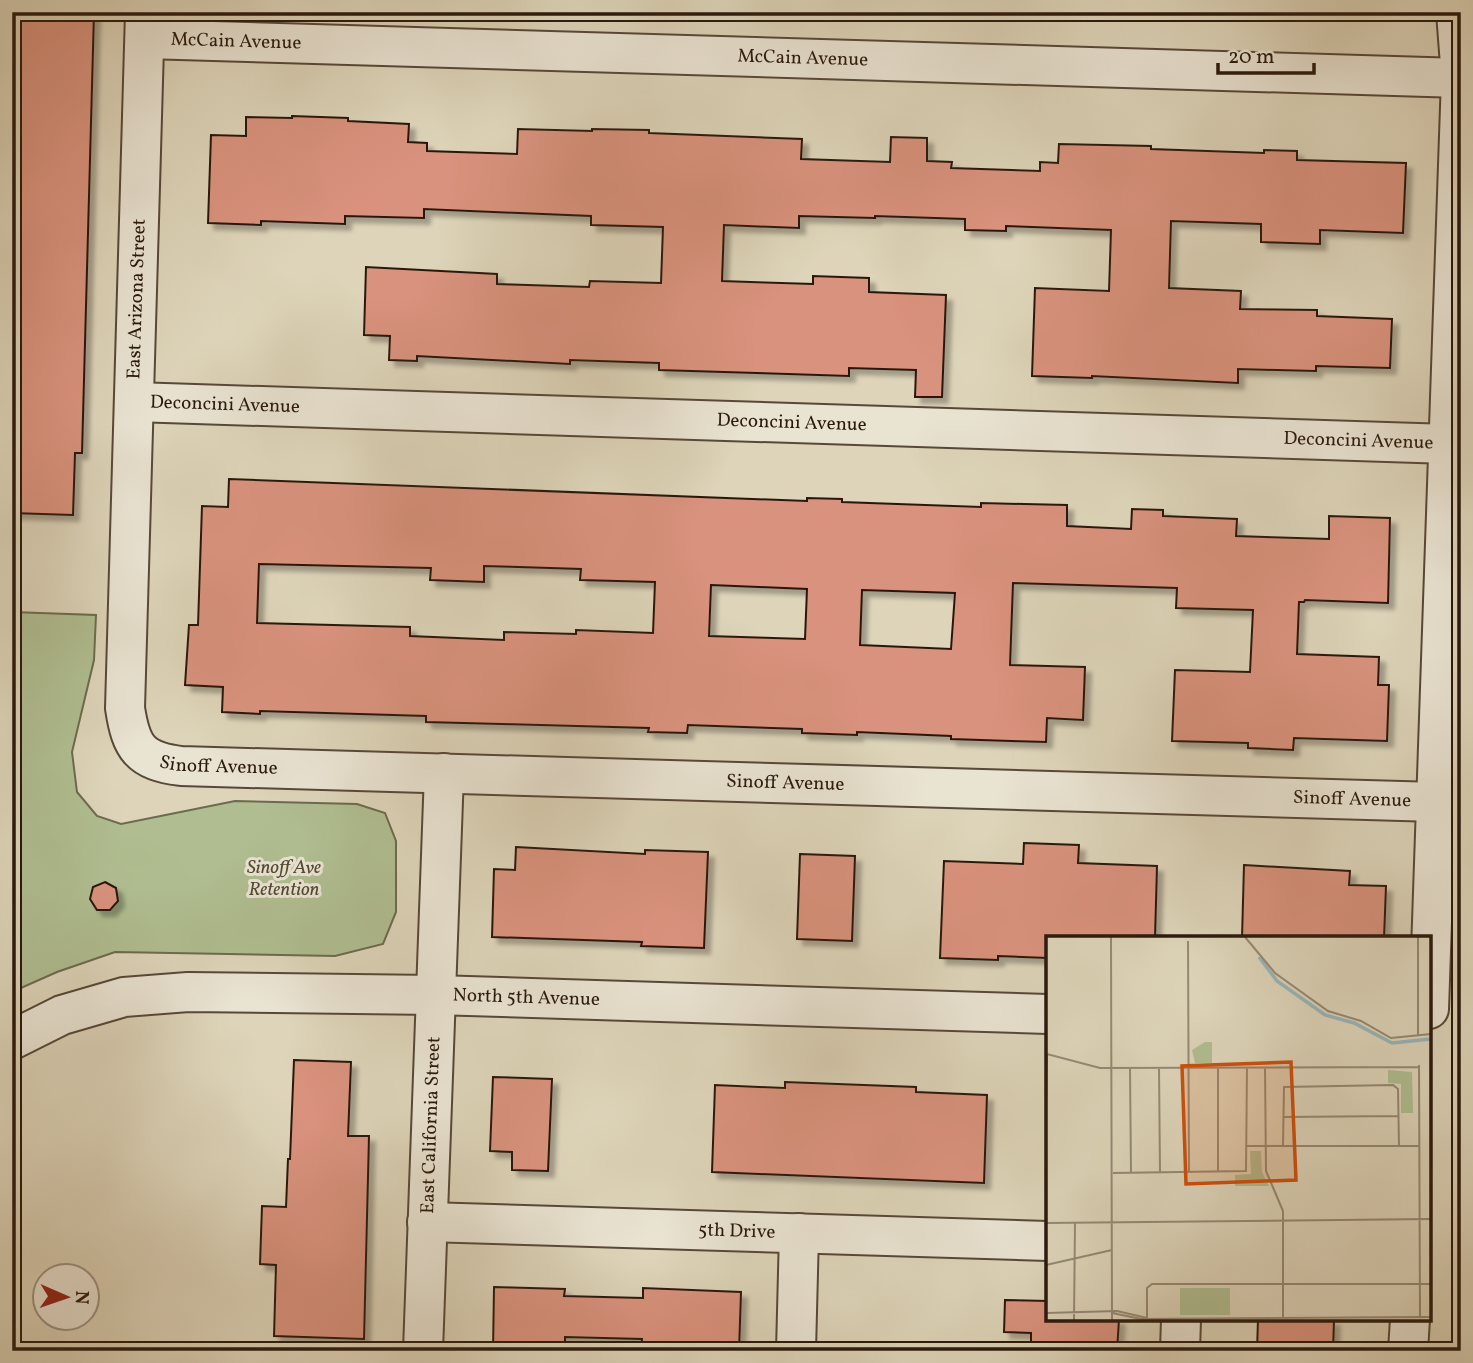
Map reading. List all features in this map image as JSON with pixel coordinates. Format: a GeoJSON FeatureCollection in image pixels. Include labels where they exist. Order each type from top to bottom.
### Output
{"type":"FeatureCollection","features":[{"type":"Feature","properties":{"kind":"street"},"geometry":{"type":"LineString","coordinates":[[1431,957],[1461,78],[1456,12]]}},
{"type":"Feature","properties":{"kind":"street","name":"McCain Avenue"},"geometry":{"type":"LineString","coordinates":[[145,25],[1461,78]]}},
{"type":"Feature","properties":{"kind":"street","name":"East Arizona Street"},"geometry":{"type":"LineString","coordinates":[[139,751],[128,728],[125,708],[145,25]]}},
{"type":"Feature","properties":{"kind":"street","name":"Deconcini Avenue"},"geometry":{"type":"LineString","coordinates":[[134,402],[1449,444]]}},
{"type":"Feature","properties":{"kind":"street","name":"Sinoff Avenue"},"geometry":{"type":"LineString","coordinates":[[139,751],[160,763],[181,766],[1437,802]]}},
{"type":"Feature","properties":{"kind":"street","name":"East California Street"},"geometry":{"type":"LineString","coordinates":[[423,1351],[444,774]]}},
{"type":"Feature","properties":{"kind":"street","name":"North 5th Avenue"},"geometry":{"type":"LineString","coordinates":[[12,1040],[62,1015],[124,997],[188,992],[435,995],[1046,1014]]}},
{"type":"Feature","properties":{"kind":"street","name":"5th Drive"},"geometry":{"type":"LineString","coordinates":[[427,1222],[1046,1241]]}},
{"type":"Feature","properties":{"kind":"street"},"geometry":{"type":"LineString","coordinates":[[796,1351],[799,1233]]}},
{"type":"Feature","properties":{"kind":"street"},"geometry":{"type":"LineString","coordinates":[[1180,1351],[1181,1321]]}},
{"type":"Feature","properties":{"kind":"street"},"geometry":{"type":"LineString","coordinates":[[1408,1351],[1410,1321]]}},
{"type":"Feature","properties":{"kind":"green space","name":"Sinoff Ave Retention"},"geometry":{"type":"Polygon","coordinates":[[[12,612],[96,615],[94,660],[72,752],[77,792],[97,816],[121,824],[235,801],[357,804],[385,813],[396,841],[396,912],[383,944],[335,956],[115,952],[57,972],[12,992],[12,612]]]}},
{"type":"Feature","properties":{"kind":"building"},"geometry":{"type":"Polygon","coordinates":[[[12,12],[94,12],[82,453],[75,453],[73,515],[12,513],[12,12]]]}},
{"type":"Feature","properties":{"kind":"building"},"geometry":{"type":"Polygon","coordinates":[[[292,116],[409,124],[408,142],[427,143],[427,151],[517,154],[518,129],[592,129],[802,139],[801,159],[890,162],[891,137],[927,138],[927,161],[952,162],[951,168],[1040,171],[1040,162],[1058,163],[1059,144],[1264,153],[1264,150],[1297,151],[1297,160],[1406,163],[1403,233],[1320,230],[1320,244],[1261,242],[1261,224],[1171,221],[1169,288],[1241,291],[1240,309],[1317,310],[1317,316],[1392,319],[1390,368],[1316,366],[1316,371],[1238,369],[1238,383],[1032,376],[1035,288],[1109,291],[1111,230],[1006,226],[1006,231],[965,230],[965,219],[875,216],[799,216],[799,228],[724,225],[722,281],[813,284],[813,276],[869,278],[869,292],[946,295],[942,397],[915,397],[916,370],[849,368],[849,376],[659,370],[659,363],[570,360],[570,364],[417,356],[417,361],[389,360],[390,336],[364,335],[366,267],[497,274],[497,284],[589,287],[590,281],[661,283],[663,227],[591,225],[591,216],[424,209],[424,218],[345,216],[345,224],[261,221],[261,225],[208,223],[211,135],[246,136],[246,117],[292,116]]]}},
{"type":"Feature","properties":{"kind":"building"},"geometry":{"type":"Polygon","coordinates":[[[229,479],[807,501],[807,498],[842,499],[842,502],[981,507],[981,503],[1067,505],[1067,526],[1131,529],[1132,509],[1163,510],[1163,516],[1237,519],[1236,536],[1329,539],[1329,516],[1390,518],[1388,603],[1299,602],[1297,654],[1379,657],[1378,685],[1389,685],[1387,741],[1294,738],[1293,750],[1248,748],[1248,743],[1172,741],[1175,670],[1250,672],[1253,610],[1176,608],[1177,588],[1013,583],[1010,665],[1085,667],[1083,720],[1047,718],[1046,742],[857,732],[857,735],[802,733],[802,729],[688,725],[687,733],[648,732],[649,728],[426,722],[426,716],[222,712],[223,687],[185,685],[189,625],[198,625],[202,506],[228,507],[229,479]],[[259,564],[257,623],[410,627],[410,636],[504,640],[504,632],[576,634],[576,630],[653,633],[655,582],[580,580],[581,569],[484,566],[484,582],[430,580],[431,568],[259,564]],[[711,585],[709,636],[805,639],[807,589],[711,585]],[[862,590],[860,645],[951,649],[955,593],[862,590]]]}},
{"type":"Feature","properties":{"kind":"building"},"geometry":{"type":"Polygon","coordinates":[[[1024,843],[1079,845],[1078,863],[1157,866],[1155,936],[1046,936],[1046,958],[940,958],[944,861],[1023,864],[1024,843]]]}},
{"type":"Feature","properties":{"kind":"building"},"geometry":{"type":"Polygon","coordinates":[[[516,847],[645,854],[645,850],[708,852],[704,948],[641,946],[642,942],[492,937],[494,869],[515,870],[516,847]]]}},
{"type":"Feature","properties":{"kind":"building"},"geometry":{"type":"Polygon","coordinates":[[[800,854],[855,856],[852,941],[797,939],[800,854]]]}},
{"type":"Feature","properties":{"kind":"building"},"geometry":{"type":"Polygon","coordinates":[[[1244,865],[1350,871],[1349,885],[1386,886],[1384,936],[1242,936],[1244,865]]]}},
{"type":"Feature","properties":{"kind":"building"},"geometry":{"type":"Polygon","coordinates":[[[105,882],[116,888],[118,901],[110,910],[97,910],[90,899],[93,887],[105,882]]]}},
{"type":"Feature","properties":{"kind":"building"},"geometry":{"type":"Polygon","coordinates":[[[294,1060],[351,1062],[348,1136],[369,1136],[364,1339],[274,1336],[276,1265],[260,1264],[262,1206],[286,1207],[294,1060]]]}},
{"type":"Feature","properties":{"kind":"building"},"geometry":{"type":"Polygon","coordinates":[[[493,1077],[552,1079],[548,1171],[512,1170],[512,1152],[490,1151],[493,1077]]]}},
{"type":"Feature","properties":{"kind":"building"},"geometry":{"type":"Polygon","coordinates":[[[785,1082],[916,1087],[916,1092],[987,1095],[984,1183],[712,1172],[715,1085],[785,1088],[785,1082]]]}},
{"type":"Feature","properties":{"kind":"building"},"geometry":{"type":"Polygon","coordinates":[[[494,1287],[565,1289],[564,1296],[643,1298],[643,1288],[741,1292],[739,1351],[641,1349],[642,1339],[565,1337],[565,1351],[493,1351],[494,1287]]]}},
{"type":"Feature","properties":{"kind":"building"},"geometry":{"type":"Polygon","coordinates":[[[1005,1300],[1046,1301],[1046,1321],[1119,1321],[1117,1351],[1031,1351],[1031,1333],[1004,1332],[1005,1300]]]}},
{"type":"Feature","properties":{"kind":"building"},"geometry":{"type":"Polygon","coordinates":[[[1258,1321],[1334,1321],[1333,1351],[1257,1351],[1258,1321]]]}}]}
